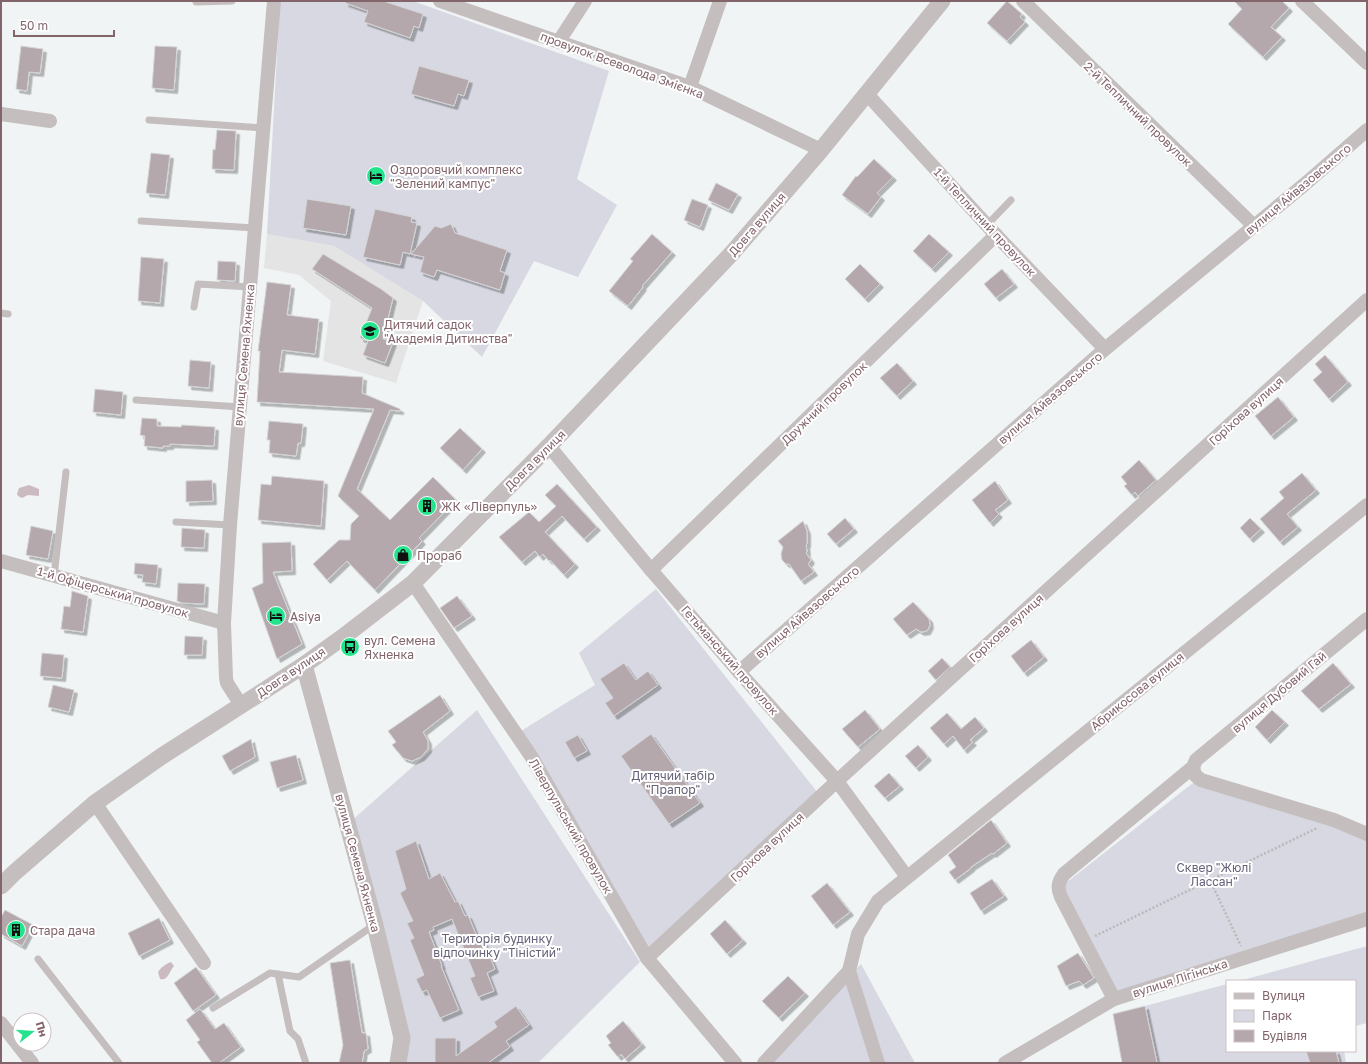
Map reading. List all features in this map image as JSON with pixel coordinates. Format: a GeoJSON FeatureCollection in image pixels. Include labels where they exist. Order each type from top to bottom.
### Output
{"type":"FeatureCollection","features":[{"type":"Feature","properties":{"kind":"street","name":"вулиця Семена Яхненка"},"geometry":{"type":"LineString","coordinates":[[241,705],[227,683],[224,623],[230,525],[274,1]]}},
{"type":"Feature","properties":{"kind":"street","name":"провулок Всеволода Змієнка"},"geometry":{"type":"LineString","coordinates":[[440,1],[479,7],[559,41],[690,87],[821,150]]}},
{"type":"Feature","properties":{"kind":"street"},"geometry":{"type":"LineString","coordinates":[[559,41],[584,1]]}},
{"type":"Feature","properties":{"kind":"street"},"geometry":{"type":"LineString","coordinates":[[690,87],[720,1]]}},
{"type":"Feature","properties":{"kind":"street","name":"Довга вулиця"},"geometry":{"type":"LineString","coordinates":[[1,886],[95,803],[162,756],[304,664],[343,637],[413,583],[550,446],[733,252],[821,150],[942,1]]}},
{"type":"Feature","properties":{"kind":"street","name":"2-й Тепличний провулок"},"geometry":{"type":"LineString","coordinates":[[1023,1],[1254,226]]}},
{"type":"Feature","properties":{"kind":"street"},"geometry":{"type":"LineString","coordinates":[[1302,1],[1367,63]]}},
{"type":"Feature","properties":{"kind":"street","name":"1-й Тепличний провулок"},"geometry":{"type":"LineString","coordinates":[[867,94],[1105,350]]}},
{"type":"Feature","properties":{"kind":"street"},"geometry":{"type":"LineString","coordinates":[[1,114],[50,121]]}},
{"type":"Feature","properties":{"kind":"street","name":"вулиця Айвазовського"},"geometry":{"type":"LineString","coordinates":[[739,672],[1105,350],[1367,130]]}},
{"type":"Feature","properties":{"kind":"street","name":"Дружний провулок"},"geometry":{"type":"LineString","coordinates":[[651,570],[992,230]]}},
{"type":"Feature","properties":{"kind":"street","name":"Горіхова вулиця"},"geometry":{"type":"LineString","coordinates":[[646,958],[838,781],[1367,300]]}},
{"type":"Feature","properties":{"kind":"street","name":"Гетьманський провулок"},"geometry":{"type":"LineString","coordinates":[[550,446],[651,570],[739,672],[838,781],[907,877]]}},
{"type":"Feature","properties":{"kind":"street","name":"Абрикосова вулиця"},"geometry":{"type":"LineString","coordinates":[[849,971],[858,934],[878,901],[1367,504]]}},
{"type":"Feature","properties":{"kind":"street","name":"1-й Офіцерський провулок"},"geometry":{"type":"LineString","coordinates":[[1,561],[224,623]]}},
{"type":"Feature","properties":{"kind":"street","name":"Ліверпульський провулок"},"geometry":{"type":"LineString","coordinates":[[413,583],[531,756],[646,958],[735,1063]]}},
{"type":"Feature","properties":{"kind":"street","name":"вулиця Дубовий Гай"},"geometry":{"type":"LineString","coordinates":[[1114,999],[1061,897],[1058,885],[1060,879],[1064,874],[1193,767],[1196,760],[1367,619]]}},
{"type":"Feature","properties":{"kind":"street","name":"вулиця Семена Яхненка"},"geometry":{"type":"LineString","coordinates":[[304,664],[374,924],[402,1038],[398,1063]]}},
{"type":"Feature","properties":{"kind":"street"},"geometry":{"type":"LineString","coordinates":[[1193,767],[1195,775],[1201,780],[1334,820],[1367,834]]}},
{"type":"Feature","properties":{"kind":"street"},"geometry":{"type":"LineString","coordinates":[[95,803],[204,963]]}},
{"type":"Feature","properties":{"kind":"street","name":"вулиця Лігінська"},"geometry":{"type":"LineString","coordinates":[[1005,1063],[1114,999],[1367,919]]}},
{"type":"Feature","properties":{"kind":"street"},"geometry":{"type":"LineString","coordinates":[[764,1063],[849,971],[878,1063]]}},
{"type":"Feature","properties":{"kind":"street"},"geometry":{"type":"LineString","coordinates":[[1,1023],[32,1063]]}},
{"type":"Feature","properties":{"kind":"lane"},"geometry":{"type":"LineString","coordinates":[[196,2],[232,1]]}},
{"type":"Feature","properties":{"kind":"lane"},"geometry":{"type":"LineString","coordinates":[[149,120],[263,128]]}},
{"type":"Feature","properties":{"kind":"lane"},"geometry":{"type":"LineString","coordinates":[[992,230],[1011,200]]}},
{"type":"Feature","properties":{"kind":"lane"},"geometry":{"type":"LineString","coordinates":[[141,221],[255,228]]}},
{"type":"Feature","properties":{"kind":"lane"},"geometry":{"type":"LineString","coordinates":[[194,307],[198,284],[250,287]]}},
{"type":"Feature","properties":{"kind":"lane"},"geometry":{"type":"LineString","coordinates":[[136,400],[240,407]]}},
{"type":"Feature","properties":{"kind":"lane"},"geometry":{"type":"LineString","coordinates":[[54,576],[66,472]]}},
{"type":"Feature","properties":{"kind":"lane"},"geometry":{"type":"LineString","coordinates":[[176,522],[230,525]]}},
{"type":"Feature","properties":{"kind":"lane"},"geometry":{"type":"LineString","coordinates":[[214,1008],[270,972],[298,977],[374,924]]}},
{"type":"Feature","properties":{"kind":"lane"},"geometry":{"type":"LineString","coordinates":[[38,959],[119,1063]]}},
{"type":"Feature","properties":{"kind":"lane"},"geometry":{"type":"LineString","coordinates":[[278,974],[290,1031],[298,1039],[306,1063]]}},
{"type":"Feature","properties":{"kind":"path"},"geometry":{"type":"LineString","coordinates":[[1093,937],[1334,820]]}},
{"type":"Feature","properties":{"kind":"path"},"geometry":{"type":"LineString","coordinates":[[1210,880],[1247,957]]}},
{"type":"Feature","properties":{"kind":"shaded area","name":"Дитячий садок \"Академія Дитинства\""},"geometry":{"type":"Polygon","coordinates":[[[267,234],[334,246],[423,301],[396,383],[323,361],[331,301],[299,275],[264,268],[267,234]]]}},
{"type":"Feature","properties":{"kind":"shaded area"},"geometry":{"type":"Polygon","coordinates":[[[29,485],[39,489],[39,496],[28,495],[22,498],[18,496],[17,494],[19,488],[29,485]]]}},
{"type":"Feature","properties":{"kind":"shaded area"},"geometry":{"type":"Polygon","coordinates":[[[171,962],[174,966],[168,976],[165,979],[160,979],[158,972],[159,970],[171,962]]]}},
{"type":"Feature","properties":{"kind":"green space"},"geometry":{"type":"Polygon","coordinates":[[[280,1],[413,1],[609,71],[577,179],[617,205],[578,277],[534,261],[482,357],[423,301],[334,246],[267,234],[280,1]]]}},
{"type":"Feature","properties":{"kind":"green space","name":"Дитячий табір \"Прапор\""},"geometry":{"type":"Polygon","coordinates":[[[656,589],[818,793],[648,951],[521,731],[595,685],[579,653],[656,589]]]}},
{"type":"Feature","properties":{"kind":"green space","name":"Територія будинку відпочинку \"Тіністий\""},"geometry":{"type":"Polygon","coordinates":[[[477,710],[640,962],[538,1063],[403,1063],[350,822],[477,710]]]}},
{"type":"Feature","properties":{"kind":"green space","name":"Сквер \"Жюлі Лассан\""},"geometry":{"type":"Polygon","coordinates":[[[1198,779],[1367,837],[1367,916],[1119,994],[1057,890],[1198,779]]]}},
{"type":"Feature","properties":{"kind":"green space"},"geometry":{"type":"Polygon","coordinates":[[[1367,946],[1367,1023],[1356,1026],[1356,980],[1243,980],[1367,946]]]}},
{"type":"Feature","properties":{"kind":"green space"},"geometry":{"type":"Polygon","coordinates":[[[861,964],[915,1063],[770,1063],[861,964]]]}},
{"type":"Feature","properties":{"kind":"green space"},"geometry":{"type":"Polygon","coordinates":[[[1226,984],[1226,1052],[1344,1052],[1346,1063],[1157,1063],[1145,1006],[1226,984]]]}},
{"type":"Feature","properties":{"kind":"building"},"geometry":{"type":"Polygon","coordinates":[[[346,1],[383,1],[423,14],[419,28],[414,26],[410,38],[364,22],[368,11],[345,3],[346,1]]]}},
{"type":"Feature","properties":{"kind":"building"},"geometry":{"type":"Polygon","coordinates":[[[1007,1],[1022,14],[1020,17],[1025,22],[1007,41],[987,23],[1007,1]]]}},
{"type":"Feature","properties":{"kind":"building"},"geometry":{"type":"Polygon","coordinates":[[[1234,1],[1282,1],[1289,8],[1271,27],[1282,37],[1263,57],[1228,24],[1242,9],[1234,1]]]}},
{"type":"Feature","properties":{"kind":"building"},"geometry":{"type":"Polygon","coordinates":[[[21,46],[43,49],[40,73],[29,72],[27,91],[16,89],[21,46]]]}},
{"type":"Feature","properties":{"kind":"building"},"geometry":{"type":"Polygon","coordinates":[[[155,46],[177,47],[174,90],[152,88],[155,46]]]}},
{"type":"Feature","properties":{"kind":"building"},"geometry":{"type":"Polygon","coordinates":[[[419,66],[469,80],[464,96],[458,94],[454,106],[411,94],[419,66]]]}},
{"type":"Feature","properties":{"kind":"building"},"geometry":{"type":"Polygon","coordinates":[[[217,130],[236,131],[234,170],[212,169],[213,149],[215,150],[217,130]]]}},
{"type":"Feature","properties":{"kind":"building"},"geometry":{"type":"Polygon","coordinates":[[[151,153],[170,155],[165,195],[146,193],[151,153]]]}},
{"type":"Feature","properties":{"kind":"building"},"geometry":{"type":"Polygon","coordinates":[[[874,159],[893,177],[877,193],[881,197],[868,214],[842,195],[856,176],[857,177],[874,159]]]}},
{"type":"Feature","properties":{"kind":"building"},"geometry":{"type":"Polygon","coordinates":[[[716,183],[738,194],[729,210],[708,200],[716,183]]]}},
{"type":"Feature","properties":{"kind":"building"},"geometry":{"type":"Polygon","coordinates":[[[307,199],[351,206],[346,235],[303,228],[307,199]]]}},
{"type":"Feature","properties":{"kind":"building"},"geometry":{"type":"Polygon","coordinates":[[[692,199],[708,205],[700,227],[684,220],[692,199]]]}},
{"type":"Feature","properties":{"kind":"building"},"geometry":{"type":"Polygon","coordinates":[[[375,209],[412,217],[411,222],[417,223],[410,254],[403,252],[400,265],[363,257],[375,209]]]}},
{"type":"Feature","properties":{"kind":"building"},"geometry":{"type":"Polygon","coordinates":[[[451,224],[455,233],[507,250],[500,271],[505,273],[500,290],[437,270],[434,277],[420,272],[424,257],[411,254],[435,226],[441,228],[451,224]]]}},
{"type":"Feature","properties":{"kind":"building"},"geometry":{"type":"Polygon","coordinates":[[[652,234],[672,252],[642,286],[643,287],[628,306],[609,291],[633,261],[630,259],[652,234]]]}},
{"type":"Feature","properties":{"kind":"building"},"geometry":{"type":"Polygon","coordinates":[[[929,234],[949,252],[932,269],[913,251],[929,234]]]}},
{"type":"Feature","properties":{"kind":"building"},"geometry":{"type":"Polygon","coordinates":[[[323,254],[381,289],[393,298],[383,339],[393,342],[385,363],[363,355],[368,341],[360,338],[372,308],[312,269],[323,254]]]}},
{"type":"Feature","properties":{"kind":"building"},"geometry":{"type":"Polygon","coordinates":[[[141,257],[164,259],[160,303],[138,301],[141,257]]]}},
{"type":"Feature","properties":{"kind":"building"},"geometry":{"type":"Polygon","coordinates":[[[218,261],[236,262],[235,281],[217,280],[218,261]]]}},
{"type":"Feature","properties":{"kind":"building"},"geometry":{"type":"Polygon","coordinates":[[[860,264],[880,284],[865,299],[845,279],[860,264]]]}},
{"type":"Feature","properties":{"kind":"building"},"geometry":{"type":"Polygon","coordinates":[[[1002,269],[1014,284],[996,298],[984,284],[1002,269]]]}},
{"type":"Feature","properties":{"kind":"building"},"geometry":{"type":"Polygon","coordinates":[[[267,282],[291,285],[287,315],[319,319],[315,354],[282,350],[279,372],[363,377],[362,393],[400,409],[400,411],[390,410],[357,489],[390,520],[433,477],[456,500],[419,538],[422,541],[375,590],[347,561],[327,580],[313,564],[339,540],[350,540],[351,524],[359,516],[338,496],[374,409],[257,402],[260,351],[258,351],[267,282]]]}},
{"type":"Feature","properties":{"kind":"building"},"geometry":{"type":"Polygon","coordinates":[[[1325,355],[1348,382],[1329,399],[1313,380],[1322,372],[1315,364],[1325,355]]]}},
{"type":"Feature","properties":{"kind":"building"},"geometry":{"type":"Polygon","coordinates":[[[190,360],[211,362],[209,388],[188,386],[190,360]]]}},
{"type":"Feature","properties":{"kind":"building"},"geometry":{"type":"Polygon","coordinates":[[[897,363],[913,381],[897,396],[880,378],[897,363]]]}},
{"type":"Feature","properties":{"kind":"building"},"geometry":{"type":"Polygon","coordinates":[[[95,389],[123,392],[121,415],[93,412],[95,389]]]}},
{"type":"Feature","properties":{"kind":"building"},"geometry":{"type":"Polygon","coordinates":[[[1278,397],[1294,417],[1271,436],[1255,416],[1278,397]]]}},
{"type":"Feature","properties":{"kind":"building"},"geometry":{"type":"Polygon","coordinates":[[[142,418],[157,419],[157,426],[181,427],[182,425],[215,427],[214,446],[170,444],[170,446],[163,446],[163,448],[144,446],[145,436],[140,435],[142,418]]]}},
{"type":"Feature","properties":{"kind":"building"},"geometry":{"type":"Polygon","coordinates":[[[269,421],[303,424],[301,443],[298,443],[296,456],[269,453],[270,440],[267,440],[269,421]]]}},
{"type":"Feature","properties":{"kind":"building"},"geometry":{"type":"Polygon","coordinates":[[[460,428],[482,449],[463,470],[440,448],[460,428]]]}},
{"type":"Feature","properties":{"kind":"building"},"geometry":{"type":"Polygon","coordinates":[[[1139,460],[1156,480],[1138,496],[1135,492],[1132,495],[1124,486],[1127,484],[1121,477],[1139,460]]]}},
{"type":"Feature","properties":{"kind":"building"},"geometry":{"type":"Polygon","coordinates":[[[1302,473],[1316,490],[1287,514],[1298,527],[1280,542],[1260,519],[1284,498],[1279,492],[1302,473]]]}},
{"type":"Feature","properties":{"kind":"building"},"geometry":{"type":"Polygon","coordinates":[[[272,476],[324,481],[321,526],[258,520],[261,484],[271,485],[272,476]]]}},
{"type":"Feature","properties":{"kind":"building"},"geometry":{"type":"Polygon","coordinates":[[[212,480],[213,501],[186,502],[186,481],[212,480]]]}},
{"type":"Feature","properties":{"kind":"building"},"geometry":{"type":"Polygon","coordinates":[[[995,481],[1008,500],[995,510],[999,514],[990,523],[972,500],[995,481]]]}},
{"type":"Feature","properties":{"kind":"building"},"geometry":{"type":"Polygon","coordinates":[[[557,484],[597,527],[584,539],[562,516],[545,532],[575,564],[564,575],[543,554],[540,557],[535,551],[522,562],[499,537],[529,512],[539,522],[556,506],[545,495],[557,484]]]}},
{"type":"Feature","properties":{"kind":"building"},"geometry":{"type":"Polygon","coordinates":[[[845,518],[854,529],[836,544],[827,534],[845,518]]]}},
{"type":"Feature","properties":{"kind":"building"},"geometry":{"type":"Polygon","coordinates":[[[1250,518],[1261,529],[1250,539],[1240,528],[1250,518]]]}},
{"type":"Feature","properties":{"kind":"building"},"geometry":{"type":"Polygon","coordinates":[[[803,521],[807,531],[806,553],[811,560],[808,564],[814,572],[801,581],[789,564],[786,564],[782,560],[781,554],[783,547],[778,541],[803,521]]]}},
{"type":"Feature","properties":{"kind":"building"},"geometry":{"type":"Polygon","coordinates":[[[31,526],[53,531],[48,559],[26,555],[31,526]]]}},
{"type":"Feature","properties":{"kind":"building"},"geometry":{"type":"Polygon","coordinates":[[[182,528],[205,530],[204,548],[181,547],[182,528]]]}},
{"type":"Feature","properties":{"kind":"building","name":"Asiya"},"geometry":{"type":"Polygon","coordinates":[[[291,542],[292,571],[273,572],[302,644],[277,659],[252,588],[263,583],[262,543],[291,542]]]}},
{"type":"Feature","properties":{"kind":"building"},"geometry":{"type":"Polygon","coordinates":[[[135,563],[158,565],[156,584],[142,582],[143,575],[134,574],[135,563]]]}},
{"type":"Feature","properties":{"kind":"building"},"geometry":{"type":"Polygon","coordinates":[[[178,583],[205,584],[204,604],[182,603],[177,601],[178,583]]]}},
{"type":"Feature","properties":{"kind":"building"},"geometry":{"type":"Polygon","coordinates":[[[72,591],[88,596],[83,632],[61,629],[64,606],[70,607],[72,591]]]}},
{"type":"Feature","properties":{"kind":"building"},"geometry":{"type":"Polygon","coordinates":[[[457,596],[472,616],[454,628],[440,608],[457,596]]]}},
{"type":"Feature","properties":{"kind":"building"},"geometry":{"type":"Polygon","coordinates":[[[913,602],[929,619],[930,625],[927,631],[921,632],[916,629],[907,635],[893,619],[913,602]]]}},
{"type":"Feature","properties":{"kind":"building"},"geometry":{"type":"Polygon","coordinates":[[[185,636],[203,637],[202,655],[184,655],[185,636]]]}},
{"type":"Feature","properties":{"kind":"building"},"geometry":{"type":"Polygon","coordinates":[[[1031,640],[1044,657],[1024,673],[1011,656],[1031,640]]]}},
{"type":"Feature","properties":{"kind":"building"},"geometry":{"type":"Polygon","coordinates":[[[42,653],[64,655],[62,678],[40,676],[42,653]]]}},
{"type":"Feature","properties":{"kind":"building"},"geometry":{"type":"Polygon","coordinates":[[[942,658],[950,667],[936,680],[928,671],[942,658]]]}},
{"type":"Feature","properties":{"kind":"building"},"geometry":{"type":"Polygon","coordinates":[[[624,663],[636,680],[648,671],[658,685],[614,716],[605,703],[613,698],[600,679],[624,663]]]}},
{"type":"Feature","properties":{"kind":"building"},"geometry":{"type":"Polygon","coordinates":[[[1333,663],[1351,684],[1319,709],[1301,691],[1333,663]]]}},
{"type":"Feature","properties":{"kind":"building"},"geometry":{"type":"Polygon","coordinates":[[[53,685],[74,690],[69,712],[48,707],[53,685]]]}},
{"type":"Feature","properties":{"kind":"building"},"geometry":{"type":"Polygon","coordinates":[[[440,695],[450,711],[423,732],[428,741],[428,749],[421,757],[412,761],[403,758],[392,745],[396,742],[388,731],[440,695]]]}},
{"type":"Feature","properties":{"kind":"building"},"geometry":{"type":"Polygon","coordinates":[[[865,710],[880,729],[858,747],[842,729],[865,710]]]}},
{"type":"Feature","properties":{"kind":"building"},"geometry":{"type":"Polygon","coordinates":[[[1272,710],[1285,722],[1267,740],[1255,727],[1272,710]]]}},
{"type":"Feature","properties":{"kind":"building"},"geometry":{"type":"Polygon","coordinates":[[[947,713],[961,729],[975,717],[984,728],[970,740],[973,742],[964,750],[953,736],[944,744],[930,728],[947,713]]]}},
{"type":"Feature","properties":{"kind":"building"},"geometry":{"type":"Polygon","coordinates":[[[651,734],[700,803],[669,824],[621,756],[651,734]]]}},
{"type":"Feature","properties":{"kind":"building"},"geometry":{"type":"Polygon","coordinates":[[[578,735],[587,751],[574,758],[565,742],[578,735]]]}},
{"type":"Feature","properties":{"kind":"building"},"geometry":{"type":"Polygon","coordinates":[[[251,739],[255,757],[230,771],[222,756],[251,739]]]}},
{"type":"Feature","properties":{"kind":"building"},"geometry":{"type":"Polygon","coordinates":[[[918,745],[928,757],[916,768],[905,756],[918,745]]]}},
{"type":"Feature","properties":{"kind":"building"},"geometry":{"type":"Polygon","coordinates":[[[296,755],[303,780],[277,788],[270,762],[296,755]]]}},
{"type":"Feature","properties":{"kind":"building"},"geometry":{"type":"Polygon","coordinates":[[[889,773],[900,786],[885,798],[874,786],[889,773]]]}},
{"type":"Feature","properties":{"kind":"building"},"geometry":{"type":"Polygon","coordinates":[[[991,820],[1007,843],[993,854],[992,853],[971,867],[955,880],[949,872],[956,867],[948,855],[991,820]]]}},
{"type":"Feature","properties":{"kind":"building"},"geometry":{"type":"Polygon","coordinates":[[[416,841],[429,879],[440,873],[455,902],[458,901],[465,916],[468,915],[478,939],[482,938],[495,969],[487,973],[494,991],[478,997],[470,978],[475,976],[452,919],[433,927],[434,930],[429,932],[459,1010],[440,1018],[427,990],[422,992],[416,979],[424,975],[410,940],[414,938],[407,923],[413,921],[400,893],[406,889],[395,851],[416,841]]]}},
{"type":"Feature","properties":{"kind":"building"},"geometry":{"type":"Polygon","coordinates":[[[992,879],[1004,896],[981,911],[970,893],[992,879]]]}},
{"type":"Feature","properties":{"kind":"building"},"geometry":{"type":"Polygon","coordinates":[[[827,883],[850,912],[833,925],[811,896],[827,883]]]}},
{"type":"Feature","properties":{"kind":"building","name":"Стара дача"},"geometry":{"type":"Polygon","coordinates":[[[5,910],[33,925],[22,946],[1,934],[1,917],[5,910]]]}},
{"type":"Feature","properties":{"kind":"building"},"geometry":{"type":"Polygon","coordinates":[[[159,918],[170,940],[139,956],[128,933],[159,918]]]}},
{"type":"Feature","properties":{"kind":"building"},"geometry":{"type":"Polygon","coordinates":[[[725,920],[743,940],[727,954],[710,934],[725,920]]]}},
{"type":"Feature","properties":{"kind":"building"},"geometry":{"type":"Polygon","coordinates":[[[1078,953],[1094,978],[1083,985],[1079,981],[1066,986],[1057,966],[1078,953]]]}},
{"type":"Feature","properties":{"kind":"building"},"geometry":{"type":"Polygon","coordinates":[[[350,960],[362,1033],[366,1033],[368,1049],[364,1051],[362,1063],[339,1063],[343,1045],[330,963],[350,960]]]}},
{"type":"Feature","properties":{"kind":"building"},"geometry":{"type":"Polygon","coordinates":[[[196,967],[216,995],[193,1011],[174,983],[196,967]]]}},
{"type":"Feature","properties":{"kind":"building"},"geometry":{"type":"Polygon","coordinates":[[[788,976],[805,993],[779,1018],[762,1001],[788,976]]]}},
{"type":"Feature","properties":{"kind":"building"},"geometry":{"type":"Polygon","coordinates":[[[516,1006],[529,1025],[506,1041],[510,1047],[488,1063],[435,1063],[435,1038],[456,1038],[456,1056],[497,1027],[494,1022],[516,1006]]]}},
{"type":"Feature","properties":{"kind":"building"},"geometry":{"type":"Polygon","coordinates":[[[1145,1006],[1157,1063],[1122,1063],[1113,1014],[1145,1006]]]}},
{"type":"Feature","properties":{"kind":"building"},"geometry":{"type":"Polygon","coordinates":[[[200,1009],[215,1029],[224,1023],[241,1047],[219,1063],[212,1063],[197,1042],[200,1040],[186,1020],[200,1009]]]}},
{"type":"Feature","properties":{"kind":"building"},"geometry":{"type":"Polygon","coordinates":[[[623,1021],[642,1044],[625,1059],[621,1054],[618,1057],[608,1045],[611,1043],[606,1036],[623,1021]]]}},
{"type":"Feature","properties":{"kind":"building"},"geometry":{"type":"Polygon","coordinates":[[[1306,1052],[1336,1052],[1339,1063],[1310,1063],[1306,1052]]]}},
{"type":"Feature","properties":{"kind":"place","name":"Оздоровчий комплекс \"Зелений кампус\""},"geometry":{"type":"Point","coordinates":[376,176]}},
{"type":"Feature","properties":{"kind":"place","name":"Дитячий садок \"Академія Дитинства\""},"geometry":{"type":"Point","coordinates":[370,331]}},
{"type":"Feature","properties":{"kind":"place","name":"ЖК «Ліверпуль»"},"geometry":{"type":"Point","coordinates":[427,506]}},
{"type":"Feature","properties":{"kind":"place","name":"Прораб"},"geometry":{"type":"Point","coordinates":[403,555]}},
{"type":"Feature","properties":{"kind":"place","name":"Asiya"},"geometry":{"type":"Point","coordinates":[276,616]}},
{"type":"Feature","properties":{"kind":"place","name":"вул. Семена Яхненка"},"geometry":{"type":"Point","coordinates":[350,647]}},
{"type":"Feature","properties":{"kind":"place","name":"Стара дача"},"geometry":{"type":"Point","coordinates":[16,930]}}]}
